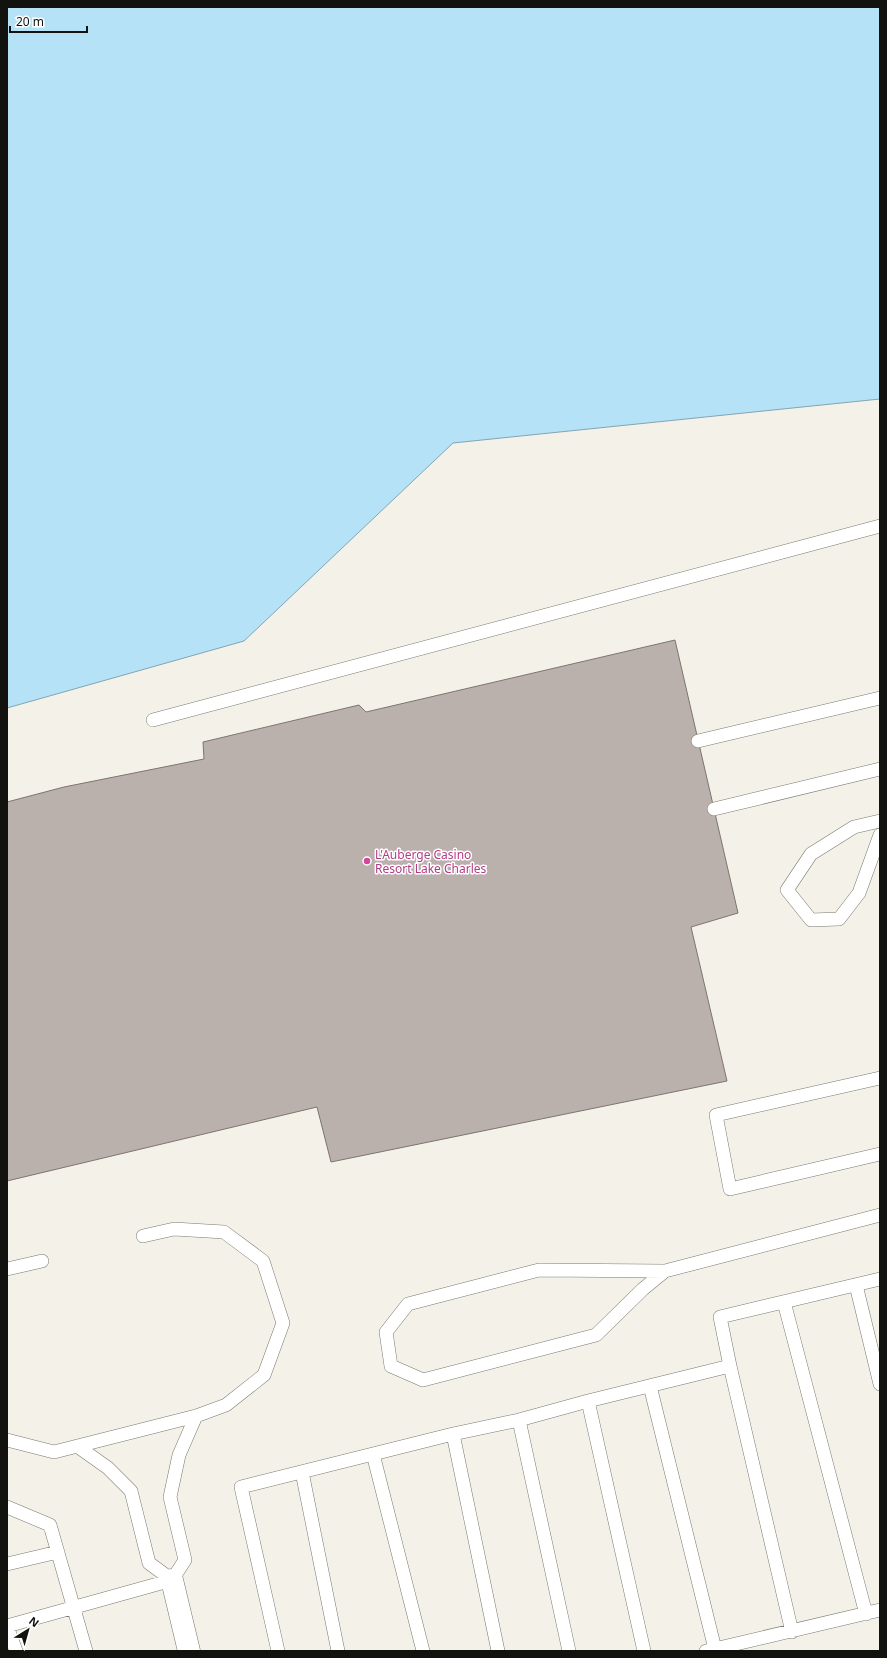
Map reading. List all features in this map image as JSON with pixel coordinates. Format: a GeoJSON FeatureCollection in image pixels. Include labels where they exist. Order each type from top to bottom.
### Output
{"type":"FeatureCollection","features":[{"type":"Feature","properties":{"kind":"street"},"geometry":{"type":"LineString","coordinates":[[172,1580],[189,1651]]}},
{"type":"Feature","properties":{"kind":"lane"},"geometry":{"type":"LineString","coordinates":[[153,720],[880,526]]}},
{"type":"Feature","properties":{"kind":"lane"},"geometry":{"type":"LineString","coordinates":[[698,741],[880,698]]}},
{"type":"Feature","properties":{"kind":"lane"},"geometry":{"type":"LineString","coordinates":[[714,809],[880,769]]}},
{"type":"Feature","properties":{"kind":"lane"},"geometry":{"type":"LineString","coordinates":[[880,821],[854,827],[811,854],[787,890],[811,920],[839,920],[859,893],[880,835]]}},
{"type":"Feature","properties":{"kind":"lane"},"geometry":{"type":"LineString","coordinates":[[880,1078],[716,1115],[730,1189],[880,1154]]}},
{"type":"Feature","properties":{"kind":"lane"},"geometry":{"type":"LineString","coordinates":[[665,1271],[643,1289],[596,1335],[423,1380],[391,1366],[386,1332],[408,1304],[539,1270],[665,1271],[880,1215]]}},
{"type":"Feature","properties":{"kind":"lane"},"geometry":{"type":"LineString","coordinates":[[7,1440],[54,1452],[196,1416],[226,1405],[264,1374],[283,1323],[263,1262],[224,1232],[174,1228],[143,1236]]}},
{"type":"Feature","properties":{"kind":"lane"},"geometry":{"type":"LineString","coordinates":[[7,1269],[42,1261]]}},
{"type":"Feature","properties":{"kind":"lane"},"geometry":{"type":"LineString","coordinates":[[792,1632],[720,1317],[880,1279]]}},
{"type":"Feature","properties":{"kind":"lane"},"geometry":{"type":"LineString","coordinates":[[856,1285],[880,1384]]}},
{"type":"Feature","properties":{"kind":"lane"},"geometry":{"type":"LineString","coordinates":[[784,1302],[866,1614]]}},
{"type":"Feature","properties":{"kind":"lane"},"geometry":{"type":"LineString","coordinates":[[278,1651],[240,1487],[453,1434],[519,1420],[588,1401],[730,1366]]}},
{"type":"Feature","properties":{"kind":"lane"},"geometry":{"type":"LineString","coordinates":[[650,1386],[710,1650],[792,1632],[880,1610]]}},
{"type":"Feature","properties":{"kind":"lane"},"geometry":{"type":"LineString","coordinates":[[588,1401],[644,1651]]}},
{"type":"Feature","properties":{"kind":"lane"},"geometry":{"type":"LineString","coordinates":[[16,1651],[7,1626],[74,1609],[172,1580],[185,1560],[170,1497],[179,1455],[196,1416]]}},
{"type":"Feature","properties":{"kind":"lane"},"geometry":{"type":"LineString","coordinates":[[519,1420],[569,1651]]}},
{"type":"Feature","properties":{"kind":"lane"},"geometry":{"type":"LineString","coordinates":[[453,1434],[498,1651]]}},
{"type":"Feature","properties":{"kind":"lane"},"geometry":{"type":"LineString","coordinates":[[77,1446],[108,1468],[131,1491],[149,1563],[172,1580]]}},
{"type":"Feature","properties":{"kind":"lane"},"geometry":{"type":"LineString","coordinates":[[373,1454],[423,1651]]}},
{"type":"Feature","properties":{"kind":"lane"},"geometry":{"type":"LineString","coordinates":[[302,1472],[338,1651]]}},
{"type":"Feature","properties":{"kind":"lane"},"geometry":{"type":"LineString","coordinates":[[7,1507],[50,1525],[86,1651]]}},
{"type":"Feature","properties":{"kind":"lane"},"geometry":{"type":"LineString","coordinates":[[7,1564],[58,1552]]}},
{"type":"Feature","properties":{"kind":"water"},"geometry":{"type":"Polygon","coordinates":[[[7,7],[880,7],[880,399],[453,443],[244,641],[7,708],[7,7]]]}},
{"type":"Feature","properties":{"kind":"building","name":"L'Auberge Casino Resort Lake Charles"},"geometry":{"type":"Polygon","coordinates":[[[675,640],[738,913],[691,927],[727,1081],[331,1162],[317,1107],[7,1181],[7,802],[64,787],[204,759],[203,742],[359,705],[366,712],[675,640]]]}},
{"type":"Feature","properties":{"kind":"place","name":"L'Auberge Casino Resort Lake Charles"},"geometry":{"type":"Point","coordinates":[367,861]}}]}
